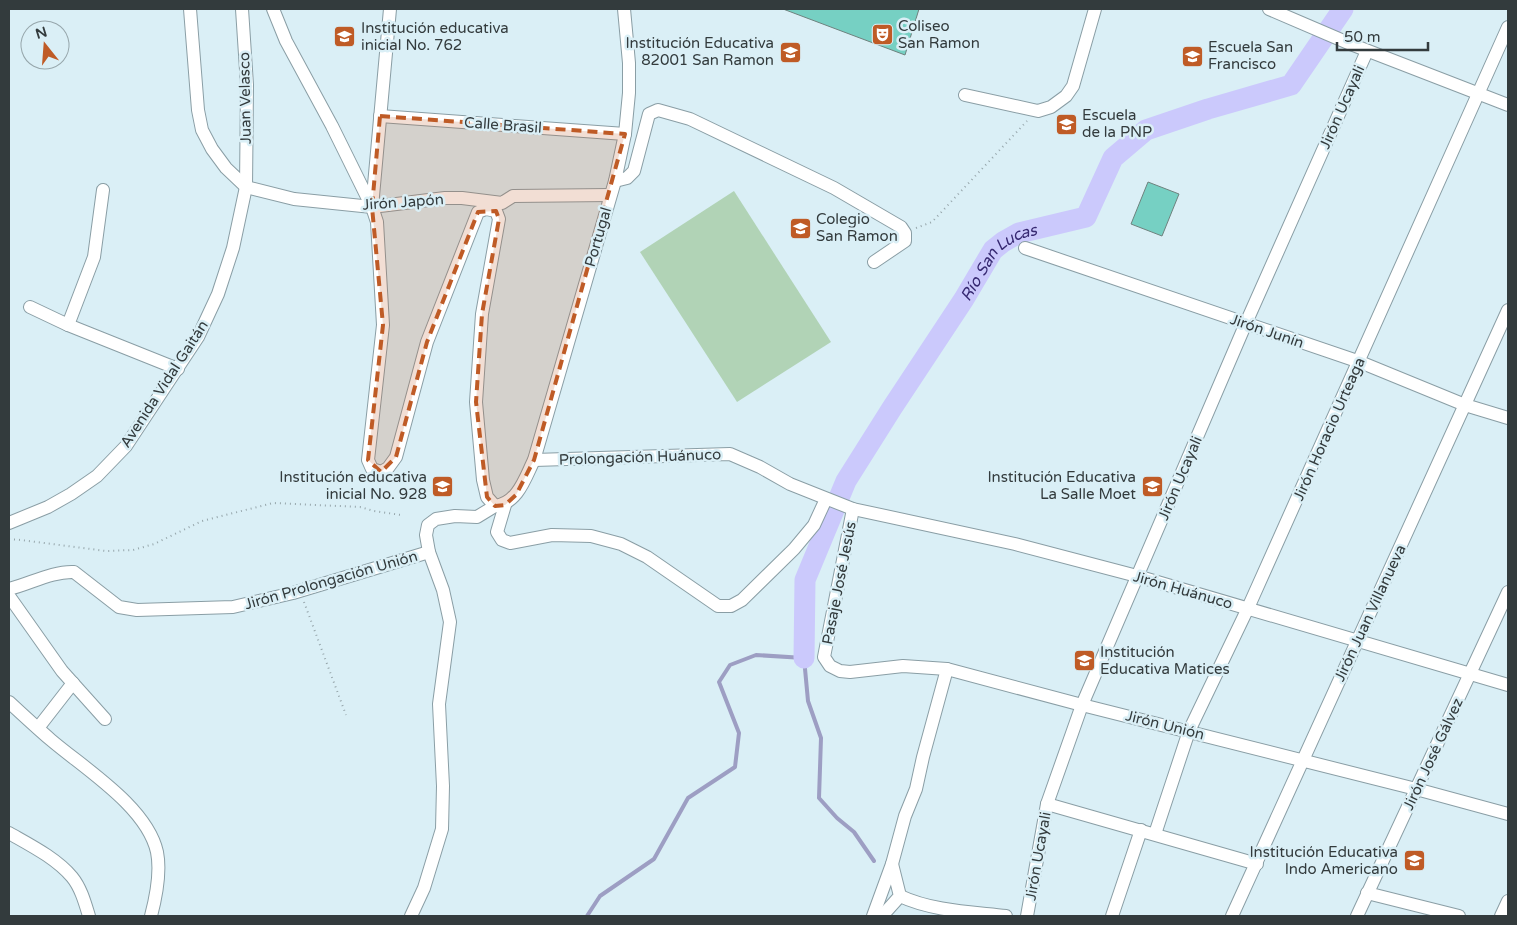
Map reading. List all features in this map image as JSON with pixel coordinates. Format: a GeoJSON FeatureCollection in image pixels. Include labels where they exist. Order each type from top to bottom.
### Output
{"type":"FeatureCollection","features":[{"type":"Feature","properties":{"kind":"street"},"geometry":{"type":"LineString","coordinates":[[190,9],[198,110],[202,130],[212,149],[226,168],[246,187]]}},
{"type":"Feature","properties":{"kind":"street","name":"Juan Velasco"},"geometry":{"type":"LineString","coordinates":[[242,9],[247,85],[246,187]]}},
{"type":"Feature","properties":{"kind":"street"},"geometry":{"type":"LineString","coordinates":[[273,9],[286,41],[332,126],[372,207],[376,222],[383,325],[368,460],[372,468],[381,472],[388,468],[396,457],[427,342],[478,212],[499,207],[499,219],[482,314],[476,402],[483,480],[487,497],[500,506]]}},
{"type":"Feature","properties":{"kind":"street"},"geometry":{"type":"LineString","coordinates":[[372,207],[390,9]]}},
{"type":"Feature","properties":{"kind":"street","name":"Portugal"},"geometry":{"type":"LineString","coordinates":[[500,506],[516,495],[534,460],[615,182],[625,134],[629,92],[629,63],[624,9]]}},
{"type":"Feature","properties":{"kind":"street"},"geometry":{"type":"LineString","coordinates":[[965,95],[1038,111],[1052,106],[1066,96],[1073,86],[1095,9]]}},
{"type":"Feature","properties":{"kind":"street"},"geometry":{"type":"LineString","coordinates":[[1269,9],[1367,51],[1508,105]]}},
{"type":"Feature","properties":{"kind":"street","name":"Jirón Horacio Urteaga"},"geometry":{"type":"LineString","coordinates":[[1155,834],[1190,731],[1360,362],[1508,27]]}},
{"type":"Feature","properties":{"kind":"street","name":"Jirón Ucayali"},"geometry":{"type":"LineString","coordinates":[[1027,916],[1047,804],[1082,705],[1246,324],[1367,51]]}},
{"type":"Feature","properties":{"kind":"street"},"geometry":{"type":"LineString","coordinates":[[615,182],[627,178],[634,171],[650,114],[658,110],[690,119],[834,188],[902,228],[905,233],[905,241],[874,262]]}},
{"type":"Feature","properties":{"kind":"street","name":"Calle Brasil"},"geometry":{"type":"LineString","coordinates":[[380,116],[625,134]]}},
{"type":"Feature","properties":{"kind":"street","name":"Jirón Japón"},"geometry":{"type":"LineString","coordinates":[[246,187],[294,199],[372,207],[445,198],[462,198],[499,207],[513,196],[610,194]]}},
{"type":"Feature","properties":{"kind":"street","name":"Avenida Vidal Gaitán"},"geometry":{"type":"LineString","coordinates":[[9,523],[48,507],[71,494],[97,476],[126,446],[198,337],[218,294],[233,248],[246,187]]}},
{"type":"Feature","properties":{"kind":"street"},"geometry":{"type":"LineString","coordinates":[[68,325],[94,257],[104,190]]}},
{"type":"Feature","properties":{"kind":"street","name":"Jirón Junín"},"geometry":{"type":"LineString","coordinates":[[1025,248],[1360,362],[1465,404],[1508,418]]}},
{"type":"Feature","properties":{"kind":"street"},"geometry":{"type":"LineString","coordinates":[[30,307],[68,325],[178,369]]}},
{"type":"Feature","properties":{"kind":"street","name":"Jirón Juan Villanueva"},"geometry":{"type":"LineString","coordinates":[[1232,916],[1508,310]]}},
{"type":"Feature","properties":{"kind":"street","name":"Prolongación Huánuco"},"geometry":{"type":"LineString","coordinates":[[534,460],[730,454],[760,467],[790,484],[850,507]]}},
{"type":"Feature","properties":{"kind":"street"},"geometry":{"type":"LineString","coordinates":[[500,506],[497,532],[502,540],[510,543],[552,536],[591,536],[621,544],[647,557],[718,606],[731,606],[742,600],[794,549],[814,525],[829,500]]}},
{"type":"Feature","properties":{"kind":"street"},"geometry":{"type":"LineString","coordinates":[[411,916],[424,888],[442,829],[443,786],[439,704],[450,622],[440,582],[429,552],[426,535],[428,525],[436,519],[455,516],[478,517],[500,506]]}},
{"type":"Feature","properties":{"kind":"street","name":"Jirón Huánuco"},"geometry":{"type":"LineString","coordinates":[[850,507],[1015,544],[1137,576],[1508,685]]}},
{"type":"Feature","properties":{"kind":"street","name":"Pasaje José Jesús"},"geometry":{"type":"LineString","coordinates":[[824,656],[850,507]]}},
{"type":"Feature","properties":{"kind":"street","name":"Jirón Prolongación Unión"},"geometry":{"type":"LineString","coordinates":[[9,589],[26,585],[56,573],[74,572],[119,607],[137,610],[232,608],[429,552]]}},
{"type":"Feature","properties":{"kind":"street","name":"Jirón José Gálvez"},"geometry":{"type":"LineString","coordinates":[[1357,916],[1508,592]]}},
{"type":"Feature","properties":{"kind":"street"},"geometry":{"type":"LineString","coordinates":[[9,596],[41,643],[73,683],[106,719]]}},
{"type":"Feature","properties":{"kind":"street","name":"Jirón Unión"},"geometry":{"type":"LineString","coordinates":[[824,656],[830,666],[850,672],[903,666],[947,669],[1082,705],[1302,759],[1508,814]]}},
{"type":"Feature","properties":{"kind":"street"},"geometry":{"type":"LineString","coordinates":[[873,916],[892,864],[905,816],[916,789],[947,669]]}},
{"type":"Feature","properties":{"kind":"street"},"geometry":{"type":"LineString","coordinates":[[38,728],[73,683]]}},
{"type":"Feature","properties":{"kind":"street"},"geometry":{"type":"LineString","coordinates":[[9,702],[112,789],[140,818],[149,832],[157,853],[157,890],[151,916]]}},
{"type":"Feature","properties":{"kind":"street"},"geometry":{"type":"LineString","coordinates":[[1047,804],[1257,864]]}},
{"type":"Feature","properties":{"kind":"street"},"geometry":{"type":"LineString","coordinates":[[1112,916],[1141,830]]}},
{"type":"Feature","properties":{"kind":"street"},"geometry":{"type":"LineString","coordinates":[[9,833],[54,862],[73,878],[82,893],[89,916]]}},
{"type":"Feature","properties":{"kind":"street"},"geometry":{"type":"LineString","coordinates":[[892,864],[900,896],[909,901],[931,906],[1006,916]]}},
{"type":"Feature","properties":{"kind":"street"},"geometry":{"type":"LineString","coordinates":[[1367,893],[1459,916]]}},
{"type":"Feature","properties":{"kind":"street"},"geometry":{"type":"LineString","coordinates":[[882,916],[900,896]]}},
{"type":"Feature","properties":{"kind":"street"},"geometry":{"type":"LineString","coordinates":[[1501,916],[1508,900]]}},
{"type":"Feature","properties":{"kind":"path"},"geometry":{"type":"LineString","coordinates":[[902,228],[914,228],[932,222],[1038,111]]}},
{"type":"Feature","properties":{"kind":"path"},"geometry":{"type":"LineString","coordinates":[[9,539],[106,552],[133,550],[154,544],[202,521],[273,503],[360,508],[374,512],[401,515]]}},
{"type":"Feature","properties":{"kind":"path"},"geometry":{"type":"LineString","coordinates":[[300,590],[346,716]]}},
{"type":"Feature","properties":{"kind":"highlighted area"},"geometry":{"type":"Polygon","coordinates":[[[380,116],[625,134],[534,460],[516,495],[505,505],[495,506],[487,497],[476,402],[482,314],[499,219],[496,211],[478,212],[427,342],[396,457],[381,472],[368,460],[383,325],[372,207],[380,116]]]}},
{"type":"Feature","properties":{"kind":"green space"},"geometry":{"type":"Polygon","coordinates":[[[734,191],[831,342],[737,402],[640,252],[734,191]]]}},
{"type":"Feature","properties":{"kind":"building","name":"Coliseo San Ramon"},"geometry":{"type":"Polygon","coordinates":[[[783,9],[919,9],[905,55],[783,9]]]}},
{"type":"Feature","properties":{"kind":"building"},"geometry":{"type":"Polygon","coordinates":[[[1148,182],[1179,194],[1162,236],[1131,224],[1148,182]]]}},
{"type":"Feature","properties":{"kind":"waterway","name":"Río San Lucas"},"geometry":{"type":"LineString","coordinates":[[804,658],[805,580],[846,481],[964,299],[993,250],[1019,233],[1086,217],[1113,158],[1146,130],[1208,109],[1291,85],[1343,9]]}},
{"type":"Feature","properties":{"kind":"waterway"},"geometry":{"type":"LineString","coordinates":[[587,916],[600,896],[654,859],[688,798],[735,767],[739,733],[719,682],[730,665],[756,655],[804,658],[808,701],[821,738],[819,798],[837,818],[854,832],[874,861]]}},
{"type":"Feature","properties":{"kind":"place","name":"Coliseo San Ramon"},"geometry":{"type":"Point","coordinates":[882,35]}},
{"type":"Feature","properties":{"kind":"place","name":"Institución educativa inicial No. 762"},"geometry":{"type":"Point","coordinates":[345,37]}},
{"type":"Feature","properties":{"kind":"place","name":"Institución Educativa 82001 San Ramon"},"geometry":{"type":"Point","coordinates":[790,52]}},
{"type":"Feature","properties":{"kind":"place","name":"Escuela San Francisco"},"geometry":{"type":"Point","coordinates":[1192,56]}},
{"type":"Feature","properties":{"kind":"place","name":"Escuela de la PNP"},"geometry":{"type":"Point","coordinates":[1066,124]}},
{"type":"Feature","properties":{"kind":"place","name":"Colegio San Ramon"},"geometry":{"type":"Point","coordinates":[800,228]}},
{"type":"Feature","properties":{"kind":"place","name":"Institución educativa inicial No. 928"},"geometry":{"type":"Point","coordinates":[443,486]}},
{"type":"Feature","properties":{"kind":"place","name":"Institución Educativa La Salle Moet"},"geometry":{"type":"Point","coordinates":[1152,486]}},
{"type":"Feature","properties":{"kind":"place","name":"Institución Educativa Matices"},"geometry":{"type":"Point","coordinates":[1084,661]}},
{"type":"Feature","properties":{"kind":"place","name":"Institución Educativa Indo Americano"},"geometry":{"type":"Point","coordinates":[1414,861]}}]}
